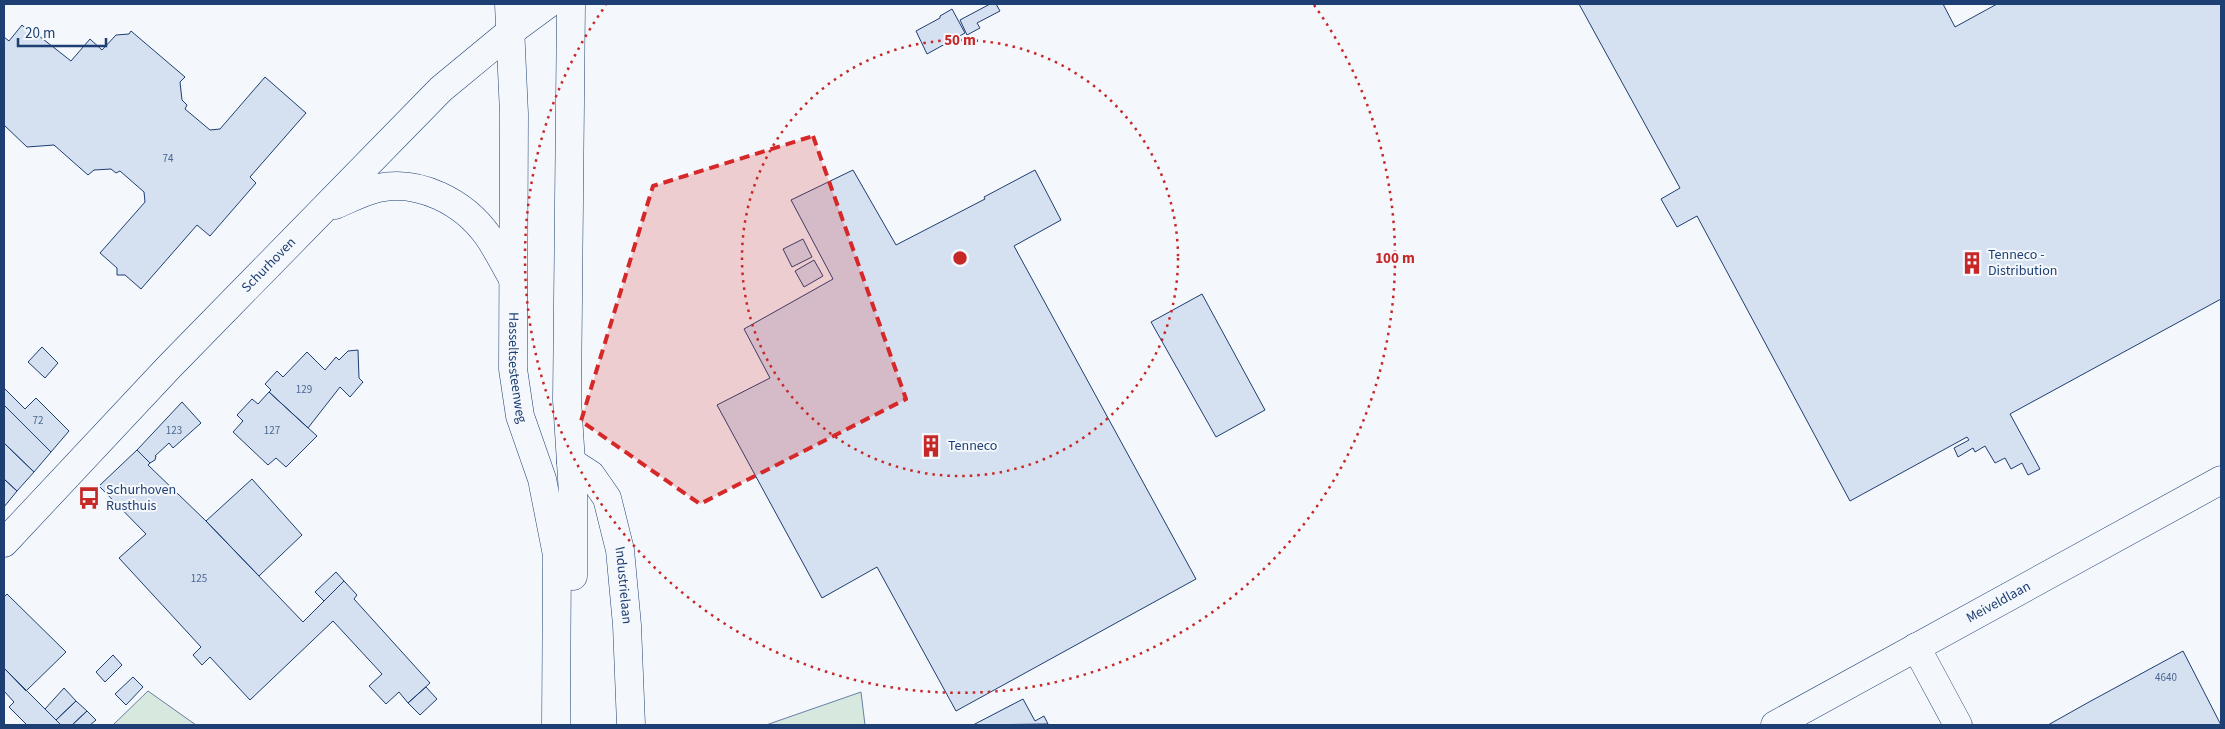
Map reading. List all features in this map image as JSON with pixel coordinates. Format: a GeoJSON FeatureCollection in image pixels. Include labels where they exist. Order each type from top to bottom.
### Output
{"type":"FeatureCollection","features":[{"type":"Feature","properties":{"kind":"street","name":"Hasseltsesteenweg"},"geometry":{"type":"LineString","coordinates":[[509,4],[514,114],[512,359],[520,416],[542,479],[557,555],[556,725]]}},
{"type":"Feature","properties":{"kind":"street","name":"Schurhoven"},"geometry":{"type":"LineString","coordinates":[[4,543],[169,367],[327,208],[441,89],[510,32],[548,4]]}},
{"type":"Feature","properties":{"kind":"street"},"geometry":{"type":"LineString","coordinates":[[571,4],[567,400],[573,494],[572,725]]}},
{"type":"Feature","properties":{"kind":"street"},"geometry":{"type":"LineString","coordinates":[[327,208],[376,188],[395,185],[416,188],[434,194],[460,206],[476,221],[488,236],[513,279]]}},
{"type":"Feature","properties":{"kind":"street","name":"Industrielaan"},"geometry":{"type":"LineString","coordinates":[[571,462],[591,476],[607,498],[620,550],[627,625],[630,725]]}},
{"type":"Feature","properties":{"kind":"street","name":"Meiveldlaan"},"geometry":{"type":"LineString","coordinates":[[1775,725],[2221,480]]}},
{"type":"Feature","properties":{"kind":"street"},"geometry":{"type":"LineString","coordinates":[[1916,647],[1958,725]]}},
{"type":"Feature","properties":{"kind":"highlighted area"},"geometry":{"type":"Polygon","coordinates":[[[813,136],[906,399],[700,504],[581,421],[653,186],[813,136]]]}},
{"type":"Feature","properties":{"kind":"shaded area"},"geometry":{"type":"Polygon","coordinates":[[[148,691],[196,725],[113,725],[148,691]]]}},
{"type":"Feature","properties":{"kind":"shaded area"},"geometry":{"type":"Polygon","coordinates":[[[861,692],[865,725],[766,725],[861,692]]]}},
{"type":"Feature","properties":{"kind":"building"},"geometry":{"type":"Polygon","coordinates":[[[990,4],[996,4],[1000,11],[977,23],[980,28],[967,35],[960,20],[990,4]]]}},
{"type":"Feature","properties":{"kind":"building","name":"Tenneco - Distribution"},"geometry":{"type":"Polygon","coordinates":[[[1579,4],[1943,4],[1955,27],[1997,4],[2221,4],[2221,299],[2010,414],[2040,469],[2028,475],[2022,463],[2011,469],[2005,458],[1995,463],[1985,446],[1975,452],[1973,448],[1958,457],[1954,448],[1969,440],[1967,437],[1850,501],[1697,216],[1677,227],[1661,199],[1680,188],[1579,4]]]}},
{"type":"Feature","properties":{"kind":"building"},"geometry":{"type":"Polygon","coordinates":[[[952,9],[965,33],[927,54],[916,31],[952,9]]]}},
{"type":"Feature","properties":{"kind":"building"},"geometry":{"type":"Polygon","coordinates":[[[22,25],[71,61],[90,39],[102,50],[116,35],[129,34],[131,31],[185,77],[180,82],[182,100],[187,105],[185,109],[210,130],[220,129],[265,77],[306,113],[250,177],[256,183],[210,236],[197,225],[141,289],[125,275],[117,275],[117,268],[100,253],[145,202],[144,192],[120,171],[116,173],[111,169],[94,170],[88,175],[54,145],[27,147],[4,125],[4,37],[9,41],[22,25]]]}},
{"type":"Feature","properties":{"kind":"building","name":"Tenneco"},"geometry":{"type":"Polygon","coordinates":[[[853,170],[896,245],[985,199],[984,197],[1035,170],[1061,220],[1014,246],[1196,579],[956,711],[877,567],[822,598],[717,405],[770,378],[744,329],[833,279],[791,200],[853,170]]]}},
{"type":"Feature","properties":{"kind":"building"},"geometry":{"type":"Polygon","coordinates":[[[803,239],[812,257],[792,267],[783,249],[803,239]]]}},
{"type":"Feature","properties":{"kind":"building"},"geometry":{"type":"Polygon","coordinates":[[[814,260],[823,276],[804,287],[795,271],[814,260]]]}},
{"type":"Feature","properties":{"kind":"building"},"geometry":{"type":"Polygon","coordinates":[[[1202,294],[1265,410],[1216,437],[1151,322],[1202,294]]]}},
{"type":"Feature","properties":{"kind":"building"},"geometry":{"type":"Polygon","coordinates":[[[42,347],[58,363],[45,378],[28,362],[42,347]]]}},
{"type":"Feature","properties":{"kind":"building"},"geometry":{"type":"Polygon","coordinates":[[[358,350],[359,378],[363,382],[350,397],[340,387],[308,428],[269,392],[271,390],[265,384],[277,371],[283,377],[307,352],[325,370],[336,357],[339,360],[348,351],[358,350]]]}},
{"type":"Feature","properties":{"kind":"building"},"geometry":{"type":"Polygon","coordinates":[[[4,388],[25,409],[36,398],[69,431],[51,452],[4,405],[4,388]]]}},
{"type":"Feature","properties":{"kind":"building"},"geometry":{"type":"Polygon","coordinates":[[[269,392],[317,436],[286,467],[276,458],[268,465],[233,432],[243,421],[237,415],[252,399],[258,404],[269,392]]]}},
{"type":"Feature","properties":{"kind":"building"},"geometry":{"type":"Polygon","coordinates":[[[182,402],[201,423],[173,448],[169,443],[155,456],[155,460],[150,463],[137,450],[182,402]]]}},
{"type":"Feature","properties":{"kind":"building"},"geometry":{"type":"Polygon","coordinates":[[[4,405],[51,452],[34,472],[4,443],[4,405]]]}},
{"type":"Feature","properties":{"kind":"building"},"geometry":{"type":"Polygon","coordinates":[[[4,443],[34,472],[17,491],[4,479],[4,443]]]}},
{"type":"Feature","properties":{"kind":"building"},"geometry":{"type":"Polygon","coordinates":[[[137,450],[150,463],[148,465],[206,521],[303,622],[344,581],[357,595],[354,599],[430,683],[408,703],[399,692],[386,704],[369,686],[382,674],[333,621],[250,700],[210,657],[202,665],[193,655],[201,647],[119,558],[146,534],[99,486],[137,450]]]}},
{"type":"Feature","properties":{"kind":"building"},"geometry":{"type":"Polygon","coordinates":[[[4,479],[17,491],[4,507],[4,479]]]}},
{"type":"Feature","properties":{"kind":"building"},"geometry":{"type":"Polygon","coordinates":[[[252,479],[302,535],[259,576],[206,521],[252,479]]]}},
{"type":"Feature","properties":{"kind":"building"},"geometry":{"type":"Polygon","coordinates":[[[336,572],[344,581],[324,601],[315,592],[336,572]]]}},
{"type":"Feature","properties":{"kind":"building"},"geometry":{"type":"Polygon","coordinates":[[[7,594],[66,652],[26,691],[4,668],[4,597],[7,594]]]}},
{"type":"Feature","properties":{"kind":"building"},"geometry":{"type":"Polygon","coordinates":[[[2183,651],[2221,725],[2048,725],[2089,702],[2183,651]]]}},
{"type":"Feature","properties":{"kind":"building"},"geometry":{"type":"Polygon","coordinates":[[[113,655],[122,665],[105,682],[96,672],[113,655]]]}},
{"type":"Feature","properties":{"kind":"building"},"geometry":{"type":"Polygon","coordinates":[[[4,668],[61,725],[27,725],[9,707],[14,702],[4,691],[4,668]]]}},
{"type":"Feature","properties":{"kind":"building"},"geometry":{"type":"Polygon","coordinates":[[[133,677],[143,687],[126,705],[115,694],[133,677]]]}},
{"type":"Feature","properties":{"kind":"building"},"geometry":{"type":"Polygon","coordinates":[[[426,687],[437,699],[420,715],[408,703],[426,687]]]}},
{"type":"Feature","properties":{"kind":"building"},"geometry":{"type":"Polygon","coordinates":[[[64,688],[76,701],[56,720],[45,709],[64,688]]]}},
{"type":"Feature","properties":{"kind":"building"},"geometry":{"type":"Polygon","coordinates":[[[1023,699],[1035,721],[1044,716],[1048,724],[973,725],[1023,699]]]}},
{"type":"Feature","properties":{"kind":"building"},"geometry":{"type":"Polygon","coordinates":[[[76,701],[87,711],[72,725],[61,725],[56,720],[76,701]]]}},
{"type":"Feature","properties":{"kind":"building"},"geometry":{"type":"Polygon","coordinates":[[[87,711],[96,720],[90,725],[72,725],[87,711]]]}},
{"type":"Feature","properties":{"kind":"place","name":"Tenneco - Distribution"},"geometry":{"type":"Point","coordinates":[1972,263]}},
{"type":"Feature","properties":{"kind":"place","name":"Tenneco"},"geometry":{"type":"Point","coordinates":[931,446]}},
{"type":"Feature","properties":{"kind":"place","name":"Schurhoven Rusthuis"},"geometry":{"type":"Point","coordinates":[89,498]}}]}
